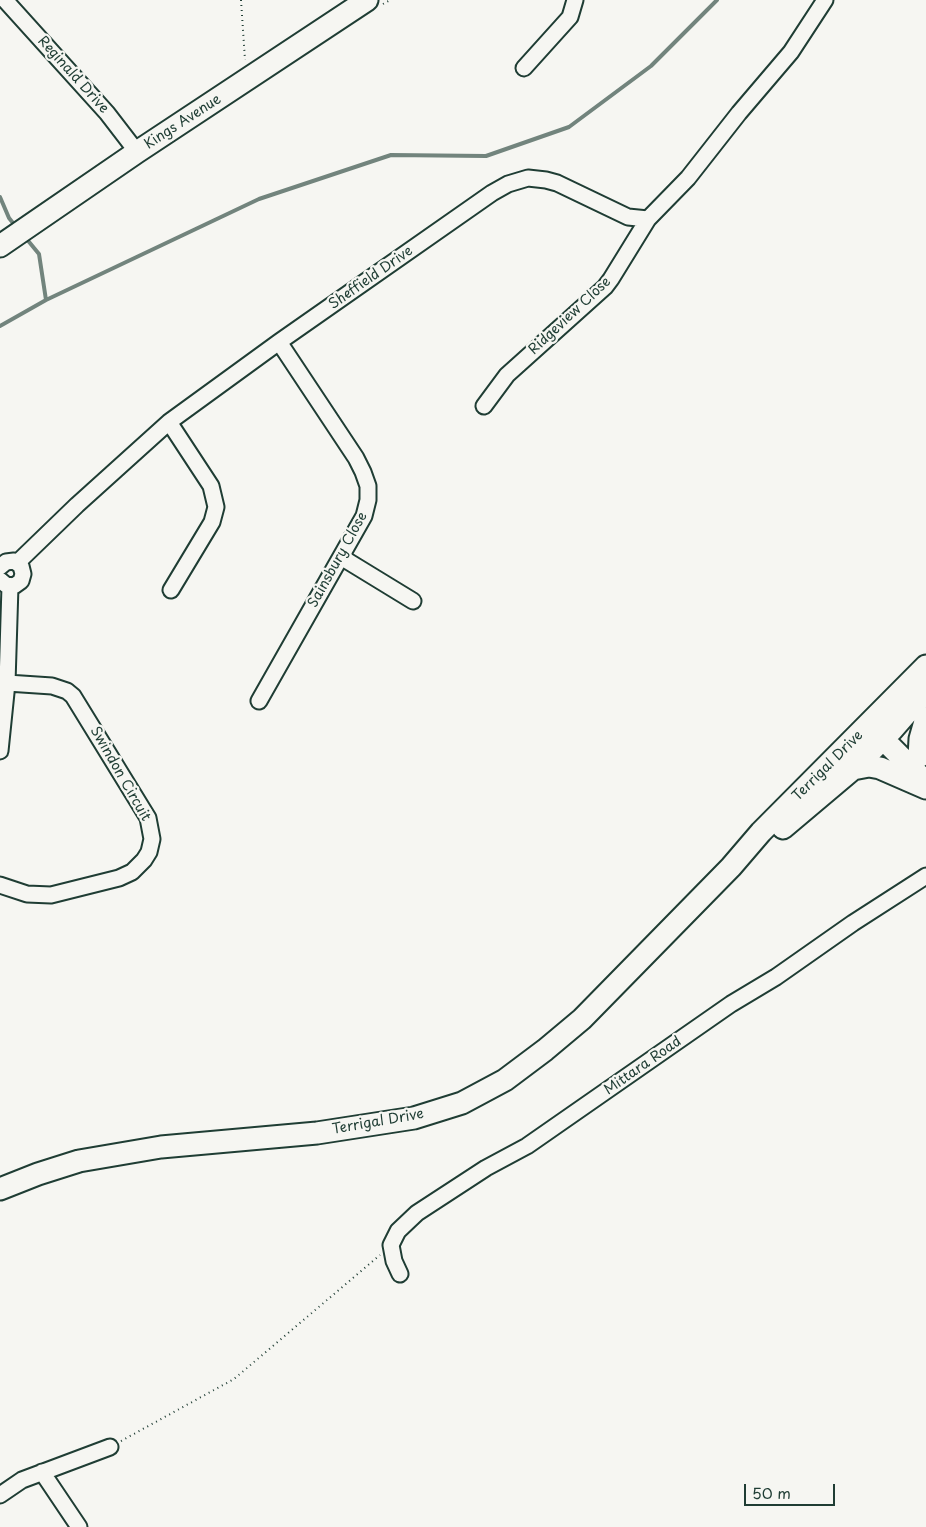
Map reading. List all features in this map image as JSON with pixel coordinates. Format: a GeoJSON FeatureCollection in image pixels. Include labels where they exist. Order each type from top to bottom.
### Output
{"type":"FeatureCollection","features":[{"type":"Feature","properties":{"kind":"main road","name":"Kings Avenue"},"geometry":{"type":"LineString","coordinates":[[2,245],[137,152],[367,0]]}},
{"type":"Feature","properties":{"kind":"main road","name":"Terrigal Drive"},"geometry":{"type":"LineString","coordinates":[[0,1189],[78,1161],[161,1147],[317,1133],[414,1118],[462,1103],[505,1080],[546,1050],[574,1025],[731,867],[761,832],[926,666]]}},
{"type":"Feature","properties":{"kind":"main road"},"geometry":{"type":"LineString","coordinates":[[886,734],[891,716],[926,674]]}},
{"type":"Feature","properties":{"kind":"main road","name":"Terrigal Drive"},"geometry":{"type":"LineString","coordinates":[[731,867],[799,815],[853,769],[926,691]]}},
{"type":"Feature","properties":{"kind":"main road"},"geometry":{"type":"LineString","coordinates":[[922,761],[920,739],[926,718]]}},
{"type":"Feature","properties":{"kind":"main road"},"geometry":{"type":"LineString","coordinates":[[798,796],[873,736],[886,734],[922,761]]}},
{"type":"Feature","properties":{"kind":"main road"},"geometry":{"type":"LineString","coordinates":[[886,734],[926,782]]}},
{"type":"Feature","properties":{"kind":"main road"},"geometry":{"type":"LineString","coordinates":[[853,769],[869,766],[880,768],[926,788]]}},
{"type":"Feature","properties":{"kind":"street","name":"Reginald Drive"},"geometry":{"type":"LineString","coordinates":[[5,0],[107,113],[137,152]]}},
{"type":"Feature","properties":{"kind":"street"},"geometry":{"type":"LineString","coordinates":[[524,68],[570,17],[576,0]]}},
{"type":"Feature","properties":{"kind":"street"},"geometry":{"type":"LineString","coordinates":[[648,219],[688,178],[739,113],[792,52],[825,0]]}},
{"type":"Feature","properties":{"kind":"street","name":"Sheffield Drive"},"geometry":{"type":"LineString","coordinates":[[17,563],[168,422],[492,193],[520,179],[537,178],[557,183],[628,217],[648,219]]}},
{"type":"Feature","properties":{"kind":"street","name":"Ridgeview Close"},"geometry":{"type":"LineString","coordinates":[[484,406],[507,375],[608,283],[648,219]]}},
{"type":"Feature","properties":{"kind":"street","name":"Sainsbury Close"},"geometry":{"type":"LineString","coordinates":[[259,701],[341,557],[366,508],[368,492],[366,480],[356,458],[279,342]]}},
{"type":"Feature","properties":{"kind":"street"},"geometry":{"type":"LineString","coordinates":[[168,422],[211,486],[216,507],[212,522],[171,590]]}},
{"type":"Feature","properties":{"kind":"street"},"geometry":{"type":"LineString","coordinates":[[341,557],[413,601]]}},
{"type":"Feature","properties":{"kind":"street"},"geometry":{"type":"LineString","coordinates":[[0,568],[6,562],[17,563],[23,569],[23,578],[18,584],[5,583],[7,683],[0,751]]}},
{"type":"Feature","properties":{"kind":"street","name":"Swindon Circuit"},"geometry":{"type":"LineString","coordinates":[[0,885],[27,894],[51,895],[119,878],[132,872],[144,860],[149,852],[152,839],[148,818],[73,696],[67,691],[52,686],[7,683]]}},
{"type":"Feature","properties":{"kind":"street","name":"Mittara Road"},"geometry":{"type":"LineString","coordinates":[[391,1245],[398,1231],[417,1213],[486,1168],[527,1146],[731,1004],[776,977],[853,923],[926,876]]}},
{"type":"Feature","properties":{"kind":"street"},"geometry":{"type":"LineString","coordinates":[[391,1245],[394,1261],[400,1274]]}},
{"type":"Feature","properties":{"kind":"street"},"geometry":{"type":"LineString","coordinates":[[0,1495],[22,1480],[110,1447]]}},
{"type":"Feature","properties":{"kind":"street"},"geometry":{"type":"LineString","coordinates":[[42,1472],[79,1527]]}},
{"type":"Feature","properties":{"kind":"path"},"geometry":{"type":"LineString","coordinates":[[241,0],[246,62]]}},
{"type":"Feature","properties":{"kind":"path"},"geometry":{"type":"LineString","coordinates":[[110,1447],[234,1379],[391,1245]]}},
{"type":"Feature","properties":{"kind":"waterway"},"geometry":{"type":"LineString","coordinates":[[46,300],[259,199],[391,155],[486,156],[569,127],[651,66],[717,0]]}},
{"type":"Feature","properties":{"kind":"waterway"},"geometry":{"type":"LineString","coordinates":[[0,197],[9,218],[17,228]]}},
{"type":"Feature","properties":{"kind":"waterway"},"geometry":{"type":"LineString","coordinates":[[0,326],[46,300],[39,254],[25,237]]}}]}
